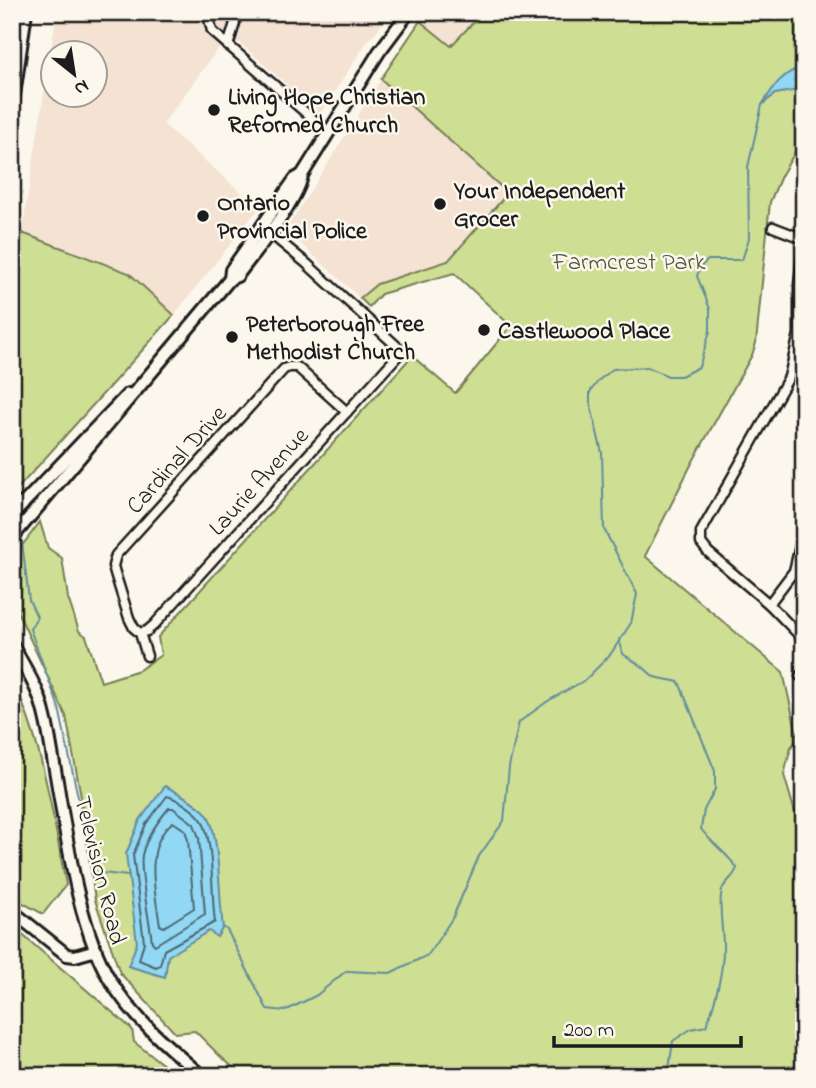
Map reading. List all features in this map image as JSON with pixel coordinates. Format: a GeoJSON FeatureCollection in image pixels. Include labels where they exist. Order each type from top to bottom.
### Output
{"type":"FeatureCollection","features":[{"type":"Feature","properties":{"kind":"highway"},"geometry":{"type":"LineString","coordinates":[[12,102],[25,12]]}},
{"type":"Feature","properties":{"kind":"highway"},"geometry":{"type":"LineString","coordinates":[[12,515],[22,505]]}},
{"type":"Feature","properties":{"kind":"main road"},"geometry":{"type":"LineString","coordinates":[[22,505],[86,436],[143,381],[230,279],[231,270],[266,230],[295,180],[302,175],[379,52],[409,12]]}},
{"type":"Feature","properties":{"kind":"main road"},"geometry":{"type":"LineString","coordinates":[[12,538],[121,411],[143,381]]}},
{"type":"Feature","properties":{"kind":"main road"},"geometry":{"type":"LineString","coordinates":[[12,527],[86,436]]}},
{"type":"Feature","properties":{"kind":"main road","name":"Television Road"},"geometry":{"type":"LineString","coordinates":[[12,644],[39,696],[50,739],[74,869],[96,950],[109,979],[137,1016],[202,1076]]}},
{"type":"Feature","properties":{"kind":"main road"},"geometry":{"type":"LineString","coordinates":[[12,911],[67,955],[75,956],[96,950]]}},
{"type":"Feature","properties":{"kind":"street"},"geometry":{"type":"LineString","coordinates":[[213,12],[209,25],[212,31],[329,134]]}},
{"type":"Feature","properties":{"kind":"street"},"geometry":{"type":"LineString","coordinates":[[228,46],[234,23],[230,12]]}},
{"type":"Feature","properties":{"kind":"street"},"geometry":{"type":"LineString","coordinates":[[773,227],[804,239],[799,285],[799,334],[789,377],[701,532],[701,543],[769,604],[804,640]]}},
{"type":"Feature","properties":{"kind":"street","name":"Laurie Avenue"},"geometry":{"type":"LineString","coordinates":[[140,634],[154,625],[402,351],[266,230]]}},
{"type":"Feature","properties":{"kind":"street","name":"Cardinal Drive"},"geometry":{"type":"LineString","coordinates":[[147,656],[140,634],[129,618],[114,573],[116,555],[214,444],[289,367],[301,370],[347,412]]}},
{"type":"Feature","properties":{"kind":"street"},"geometry":{"type":"LineString","coordinates":[[769,604],[794,571],[804,529]]}},
{"type":"Feature","properties":{"kind":"shaded area"},"geometry":{"type":"Polygon","coordinates":[[[57,12],[392,12],[367,42],[320,114],[239,42],[217,50],[163,124],[259,208],[174,315],[129,273],[22,233],[42,108],[108,108],[108,38],[53,38],[57,12]]]}},
{"type":"Feature","properties":{"kind":"shaded area"},"geometry":{"type":"Polygon","coordinates":[[[427,12],[483,12],[451,46],[420,21],[427,12]]]}},
{"type":"Feature","properties":{"kind":"shaded area"},"geometry":{"type":"Polygon","coordinates":[[[381,79],[508,193],[448,261],[377,284],[360,298],[286,230],[381,79]]]}},
{"type":"Feature","properties":{"kind":"green space","name":"Farmcrest Park"},"geometry":{"type":"Polygon","coordinates":[[[483,12],[804,12],[804,137],[781,176],[770,202],[756,343],[645,556],[783,672],[798,739],[791,747],[784,775],[804,843],[804,1072],[797,1076],[243,1076],[195,1031],[175,1033],[120,973],[95,900],[80,791],[66,716],[12,600],[12,559],[40,522],[48,548],[62,558],[68,598],[79,631],[86,636],[101,682],[139,670],[161,655],[158,637],[412,356],[455,393],[458,390],[511,326],[454,273],[381,294],[369,307],[360,298],[377,284],[448,261],[508,193],[381,79],[420,21],[451,46],[483,12]]]}},
{"type":"Feature","properties":{"kind":"green space"},"geometry":{"type":"Polygon","coordinates":[[[22,233],[129,273],[174,315],[12,495],[12,281],[22,233]]]}},
{"type":"Feature","properties":{"kind":"green space"},"geometry":{"type":"Polygon","coordinates":[[[12,679],[32,728],[39,754],[66,885],[43,914],[12,897],[12,679]]]}},
{"type":"Feature","properties":{"kind":"green space"},"geometry":{"type":"Polygon","coordinates":[[[12,926],[132,1029],[134,1042],[178,1076],[12,1076],[12,926]]]}},
{"type":"Feature","properties":{"kind":"water"},"geometry":{"type":"Polygon","coordinates":[[[804,66],[804,89],[775,94],[762,105],[779,81],[804,66]]]}},
{"type":"Feature","properties":{"kind":"water"},"geometry":{"type":"Polygon","coordinates":[[[165,786],[197,805],[211,822],[223,927],[217,937],[209,931],[168,956],[165,977],[128,966],[137,943],[126,854],[140,820],[165,786]]]}},
{"type":"Feature","properties":{"kind":"waterway"},"geometry":{"type":"LineString","coordinates":[[223,927],[227,930],[267,1009],[285,1011],[317,995],[346,971],[390,973],[428,955],[453,917],[479,856],[504,821],[509,767],[519,722],[548,701],[585,680],[610,655],[631,623],[637,594],[604,529],[602,453],[590,392],[599,380],[613,369],[647,367],[668,376],[681,376],[699,367],[710,331],[710,309],[697,276],[700,267],[708,260],[742,260],[749,238],[748,167],[762,105]]}},
{"type":"Feature","properties":{"kind":"waterway"},"geometry":{"type":"LineString","coordinates":[[22,542],[29,600],[37,617],[30,629],[59,708],[94,872],[128,876]]}},
{"type":"Feature","properties":{"kind":"waterway"},"geometry":{"type":"LineString","coordinates":[[619,639],[623,654],[654,677],[679,682],[715,771],[715,789],[704,810],[701,829],[737,868],[723,887],[721,896],[723,954],[713,1007],[706,1026],[691,1029],[673,1041],[668,1076]]}},
{"type":"Feature","properties":{"kind":"place","name":"Living Hope Christian Reformed Church"},"geometry":{"type":"Point","coordinates":[214,110]}},
{"type":"Feature","properties":{"kind":"place","name":"Your Independent Grocer"},"geometry":{"type":"Point","coordinates":[440,204]}},
{"type":"Feature","properties":{"kind":"place","name":"Ontario Provincial Police"},"geometry":{"type":"Point","coordinates":[203,216]}},
{"type":"Feature","properties":{"kind":"place","name":"Castlewood Place"},"geometry":{"type":"Point","coordinates":[484,330]}},
{"type":"Feature","properties":{"kind":"place","name":"Peterborough Free Methodist Church"},"geometry":{"type":"Point","coordinates":[232,337]}}]}
